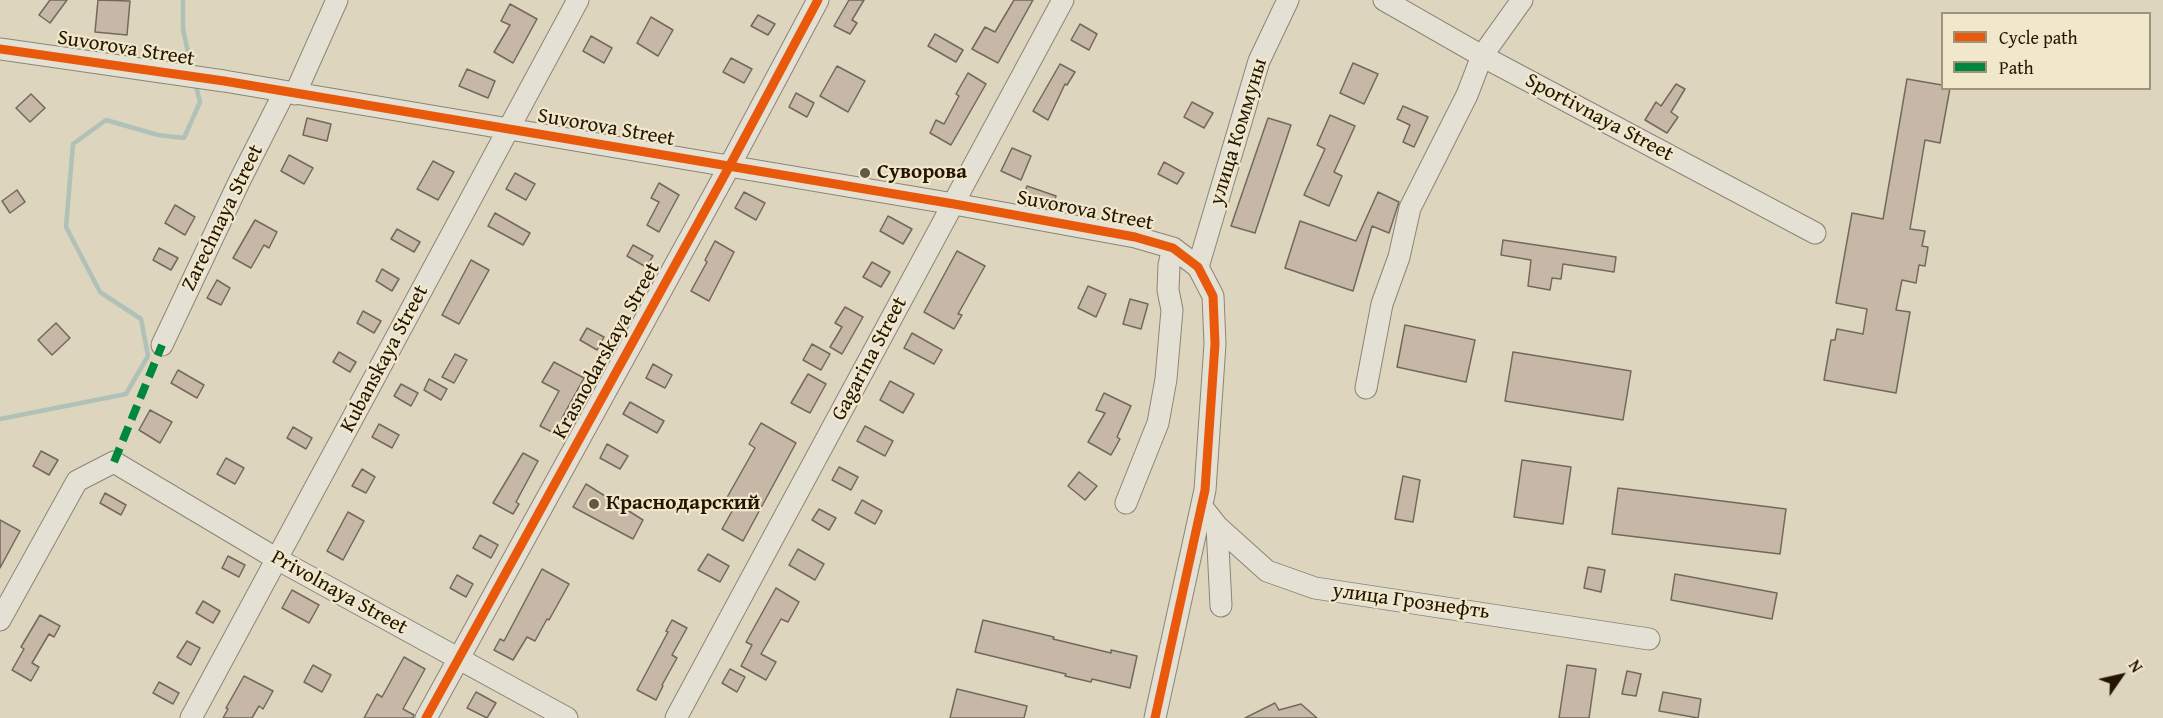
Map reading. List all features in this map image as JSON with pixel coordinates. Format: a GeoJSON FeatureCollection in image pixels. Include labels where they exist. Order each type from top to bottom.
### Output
{"type":"FeatureCollection","features":[{"type":"Feature","properties":{"kind":"street","name":"Zarechnaya Street"},"geometry":{"type":"LineString","coordinates":[[162,345],[240,180],[290,94],[337,0]]}},
{"type":"Feature","properties":{"kind":"street","name":"Kubanskaya Street"},"geometry":{"type":"LineString","coordinates":[[191,718],[578,0]]}},
{"type":"Feature","properties":{"kind":"street","name":"Krasnodarskaya Street"},"geometry":{"type":"LineString","coordinates":[[426,718],[729,167],[818,0]]}},
{"type":"Feature","properties":{"kind":"street","name":"Gagarina Street"},"geometry":{"type":"LineString","coordinates":[[676,718],[1063,0]]}},
{"type":"Feature","properties":{"kind":"street","name":"улица Коммуны"},"geometry":{"type":"LineString","coordinates":[[1198,267],[1259,61],[1288,0]]}},
{"type":"Feature","properties":{"kind":"street","name":"Sportivnaya Street"},"geometry":{"type":"LineString","coordinates":[[1384,0],[1482,56],[1815,233]]}},
{"type":"Feature","properties":{"kind":"street"},"geometry":{"type":"LineString","coordinates":[[1366,388],[1382,304],[1399,256],[1410,208],[1467,95],[1482,56],[1522,0]]}},
{"type":"Feature","properties":{"kind":"street","name":"Suvorova Street"},"geometry":{"type":"LineString","coordinates":[[0,49],[224,81],[290,94],[954,204],[1135,237],[1173,248],[1198,267]]}},
{"type":"Feature","properties":{"kind":"street"},"geometry":{"type":"LineString","coordinates":[[1126,502],[1158,423],[1166,379],[1172,310],[1168,290],[1169,264],[1173,248]]}},
{"type":"Feature","properties":{"kind":"street"},"geometry":{"type":"LineString","coordinates":[[1155,718],[1205,490],[1215,344],[1213,296],[1198,267]]}},
{"type":"Feature","properties":{"kind":"street","name":"Privolnaya Street"},"geometry":{"type":"LineString","coordinates":[[0,620],[77,481],[114,462],[277,559],[567,718]]}},
{"type":"Feature","properties":{"kind":"street","name":"улица Грознефть"},"geometry":{"type":"LineString","coordinates":[[1202,507],[1217,526],[1267,571],[1315,588],[1648,639]]}},
{"type":"Feature","properties":{"kind":"street"},"geometry":{"type":"LineString","coordinates":[[1217,526],[1221,606]]}},
{"type":"Feature","properties":{"kind":"building"},"geometry":{"type":"Polygon","coordinates":[[[50,0],[67,0],[50,23],[39,15],[50,0]]]}},
{"type":"Feature","properties":{"kind":"building"},"geometry":{"type":"Polygon","coordinates":[[[98,0],[130,1],[127,35],[95,32],[98,0]]]}},
{"type":"Feature","properties":{"kind":"building"},"geometry":{"type":"Polygon","coordinates":[[[849,0],[864,0],[852,20],[857,23],[850,34],[834,26],[849,0]]]}},
{"type":"Feature","properties":{"kind":"building"},"geometry":{"type":"Polygon","coordinates":[[[1014,0],[1033,0],[998,63],[972,49],[985,27],[995,32],[1014,0]]]}},
{"type":"Feature","properties":{"kind":"building"},"geometry":{"type":"Polygon","coordinates":[[[510,4],[537,19],[513,63],[494,52],[510,25],[501,21],[510,4]]]}},
{"type":"Feature","properties":{"kind":"building"},"geometry":{"type":"Polygon","coordinates":[[[758,15],[775,24],[768,35],[751,26],[758,15]]]}},
{"type":"Feature","properties":{"kind":"building"},"geometry":{"type":"Polygon","coordinates":[[[651,17],[673,30],[658,56],[637,43],[651,17]]]}},
{"type":"Feature","properties":{"kind":"building"},"geometry":{"type":"Polygon","coordinates":[[[1080,24],[1097,34],[1089,50],[1071,40],[1080,24]]]}},
{"type":"Feature","properties":{"kind":"building"},"geometry":{"type":"Polygon","coordinates":[[[935,34],[963,50],[956,62],[928,46],[935,34]]]}},
{"type":"Feature","properties":{"kind":"building"},"geometry":{"type":"Polygon","coordinates":[[[591,36],[612,48],[604,63],[583,51],[591,36]]]}},
{"type":"Feature","properties":{"kind":"building"},"geometry":{"type":"Polygon","coordinates":[[[731,58],[752,69],[744,83],[723,72],[731,58]]]}},
{"type":"Feature","properties":{"kind":"building"},"geometry":{"type":"Polygon","coordinates":[[[1353,63],[1378,74],[1364,104],[1340,93],[1353,63]]]}},
{"type":"Feature","properties":{"kind":"building"},"geometry":{"type":"Polygon","coordinates":[[[1060,64],[1075,72],[1067,85],[1065,84],[1048,120],[1033,111],[1060,64]]]}},
{"type":"Feature","properties":{"kind":"building"},"geometry":{"type":"Polygon","coordinates":[[[837,66],[865,81],[848,112],[820,96],[837,66]]]}},
{"type":"Feature","properties":{"kind":"building"},"geometry":{"type":"Polygon","coordinates":[[[467,69],[495,81],[488,98],[459,86],[467,69]]]}},
{"type":"Feature","properties":{"kind":"building"},"geometry":{"type":"Polygon","coordinates":[[[968,73],[986,84],[951,145],[930,133],[936,120],[944,124],[959,96],[956,94],[968,73]]]}},
{"type":"Feature","properties":{"kind":"building"},"geometry":{"type":"Polygon","coordinates":[[[1907,79],[1941,85],[1941,90],[1950,90],[1940,143],[1925,140],[1910,229],[1925,231],[1922,246],[1928,247],[1925,266],[1919,265],[1916,283],[1902,280],[1896,310],[1910,312],[1896,393],[1824,380],[1831,340],[1835,340],[1837,329],[1863,334],[1867,309],[1836,303],[1852,213],[1883,219],[1907,79]]]}},
{"type":"Feature","properties":{"kind":"building"},"geometry":{"type":"Polygon","coordinates":[[[1676,84],[1685,89],[1671,112],[1678,117],[1667,133],[1645,120],[1656,102],[1661,106],[1676,84]]]}},
{"type":"Feature","properties":{"kind":"building"},"geometry":{"type":"Polygon","coordinates":[[[796,93],[814,103],[807,117],[789,107],[796,93]]]}},
{"type":"Feature","properties":{"kind":"building"},"geometry":{"type":"Polygon","coordinates":[[[31,94],[45,108],[30,122],[16,108],[31,94]]]}},
{"type":"Feature","properties":{"kind":"building"},"geometry":{"type":"Polygon","coordinates":[[[1192,102],[1213,113],[1204,128],[1184,117],[1192,102]]]}},
{"type":"Feature","properties":{"kind":"building"},"geometry":{"type":"Polygon","coordinates":[[[1403,106],[1428,117],[1414,147],[1403,142],[1410,125],[1397,119],[1403,106]]]}},
{"type":"Feature","properties":{"kind":"building"},"geometry":{"type":"Polygon","coordinates":[[[1330,115],[1355,126],[1334,172],[1342,176],[1329,206],[1304,195],[1325,149],[1317,145],[1330,115]]]}},
{"type":"Feature","properties":{"kind":"building"},"geometry":{"type":"Polygon","coordinates":[[[307,118],[331,124],[327,141],[303,135],[307,118]]]}},
{"type":"Feature","properties":{"kind":"building"},"geometry":{"type":"Polygon","coordinates":[[[1268,118],[1291,125],[1255,233],[1231,226],[1268,118]]]}},
{"type":"Feature","properties":{"kind":"building"},"geometry":{"type":"Polygon","coordinates":[[[1012,148],[1031,156],[1021,180],[1001,171],[1012,148]]]}},
{"type":"Feature","properties":{"kind":"building"},"geometry":{"type":"Polygon","coordinates":[[[289,155],[313,168],[304,184],[281,171],[289,155]]]}},
{"type":"Feature","properties":{"kind":"building"},"geometry":{"type":"Polygon","coordinates":[[[433,161],[454,172],[438,200],[417,189],[433,161]]]}},
{"type":"Feature","properties":{"kind":"building"},"geometry":{"type":"Polygon","coordinates":[[[1164,162],[1184,173],[1177,184],[1158,174],[1164,162]]]}},
{"type":"Feature","properties":{"kind":"building"},"geometry":{"type":"Polygon","coordinates":[[[515,173],[535,184],[526,200],[506,189],[515,173]]]}},
{"type":"Feature","properties":{"kind":"building"},"geometry":{"type":"Polygon","coordinates":[[[659,183],[679,195],[659,232],[647,225],[659,202],[651,198],[659,183]]]}},
{"type":"Feature","properties":{"kind":"building"},"geometry":{"type":"Polygon","coordinates":[[[1027,186],[1056,196],[1050,209],[1021,203],[1027,186]]]}},
{"type":"Feature","properties":{"kind":"building"},"geometry":{"type":"Polygon","coordinates":[[[17,190],[25,202],[10,213],[2,201],[17,190]]]}},
{"type":"Feature","properties":{"kind":"building"},"geometry":{"type":"Polygon","coordinates":[[[744,192],[765,203],[756,220],[735,208],[744,192]]]}},
{"type":"Feature","properties":{"kind":"building"},"geometry":{"type":"Polygon","coordinates":[[[1378,192],[1399,202],[1389,233],[1372,226],[1353,291],[1285,268],[1300,221],[1356,241],[1378,192]]]}},
{"type":"Feature","properties":{"kind":"building"},"geometry":{"type":"Polygon","coordinates":[[[175,205],[195,217],[185,235],[165,223],[175,205]]]}},
{"type":"Feature","properties":{"kind":"building"},"geometry":{"type":"Polygon","coordinates":[[[495,213],[530,233],[523,245],[488,226],[495,213]]]}},
{"type":"Feature","properties":{"kind":"building"},"geometry":{"type":"Polygon","coordinates":[[[888,216],[912,229],[903,244],[880,231],[888,216]]]}},
{"type":"Feature","properties":{"kind":"building"},"geometry":{"type":"Polygon","coordinates":[[[255,220],[277,232],[269,248],[264,245],[251,268],[233,258],[255,220]]]}},
{"type":"Feature","properties":{"kind":"building"},"geometry":{"type":"Polygon","coordinates":[[[397,229],[420,242],[414,252],[391,239],[397,229]]]}},
{"type":"Feature","properties":{"kind":"building"},"geometry":{"type":"Polygon","coordinates":[[[1503,240],[1616,257],[1614,272],[1563,264],[1561,279],[1552,278],[1550,290],[1528,286],[1531,260],[1501,255],[1503,240]]]}},
{"type":"Feature","properties":{"kind":"building"},"geometry":{"type":"Polygon","coordinates":[[[715,241],[734,252],[709,301],[691,291],[707,262],[705,260],[715,241]]]}},
{"type":"Feature","properties":{"kind":"building"},"geometry":{"type":"Polygon","coordinates":[[[633,245],[653,256],[646,267],[627,256],[633,245]]]}},
{"type":"Feature","properties":{"kind":"building"},"geometry":{"type":"Polygon","coordinates":[[[159,248],[178,258],[171,270],[153,260],[159,248]]]}},
{"type":"Feature","properties":{"kind":"building"},"geometry":{"type":"Polygon","coordinates":[[[957,251],[985,266],[958,314],[962,315],[954,329],[924,312],[957,251]]]}},
{"type":"Feature","properties":{"kind":"building"},"geometry":{"type":"Polygon","coordinates":[[[471,260],[489,270],[459,324],[442,315],[471,260]]]}},
{"type":"Feature","properties":{"kind":"building"},"geometry":{"type":"Polygon","coordinates":[[[872,262],[890,272],[881,287],[863,277],[872,262]]]}},
{"type":"Feature","properties":{"kind":"building"},"geometry":{"type":"Polygon","coordinates":[[[382,269],[399,279],[392,291],[376,281],[382,269]]]}},
{"type":"Feature","properties":{"kind":"building"},"geometry":{"type":"Polygon","coordinates":[[[217,280],[230,288],[221,305],[207,298],[217,280]]]}},
{"type":"Feature","properties":{"kind":"building"},"geometry":{"type":"Polygon","coordinates":[[[1088,286],[1106,294],[1096,317],[1078,308],[1088,286]]]}},
{"type":"Feature","properties":{"kind":"building"},"geometry":{"type":"Polygon","coordinates":[[[1130,299],[1148,304],[1141,329],[1123,324],[1130,299]]]}},
{"type":"Feature","properties":{"kind":"building"},"geometry":{"type":"Polygon","coordinates":[[[845,307],[863,317],[842,354],[830,347],[842,327],[835,323],[845,307]]]}},
{"type":"Feature","properties":{"kind":"building"},"geometry":{"type":"Polygon","coordinates":[[[363,311],[381,321],[374,333],[357,323],[363,311]]]}},
{"type":"Feature","properties":{"kind":"building"},"geometry":{"type":"Polygon","coordinates":[[[56,323],[70,338],[52,355],[38,340],[56,323]]]}},
{"type":"Feature","properties":{"kind":"building"},"geometry":{"type":"Polygon","coordinates":[[[1405,325],[1475,340],[1466,382],[1397,367],[1405,325]]]}},
{"type":"Feature","properties":{"kind":"building"},"geometry":{"type":"Polygon","coordinates":[[[587,328],[604,337],[597,350],[580,340],[587,328]]]}},
{"type":"Feature","properties":{"kind":"building"},"geometry":{"type":"Polygon","coordinates":[[[912,333],[942,350],[934,364],[904,348],[912,333]]]}},
{"type":"Feature","properties":{"kind":"building"},"geometry":{"type":"Polygon","coordinates":[[[812,344],[830,354],[821,370],[803,360],[812,344]]]}},
{"type":"Feature","properties":{"kind":"building"},"geometry":{"type":"Polygon","coordinates":[[[339,352],[356,362],[350,372],[333,362],[339,352]]]}},
{"type":"Feature","properties":{"kind":"building"},"geometry":{"type":"Polygon","coordinates":[[[1513,352],[1631,371],[1623,420],[1505,401],[1513,352]]]}},
{"type":"Feature","properties":{"kind":"building"},"geometry":{"type":"Polygon","coordinates":[[[455,354],[467,360],[454,383],[442,377],[455,354]]]}},
{"type":"Feature","properties":{"kind":"building"},"geometry":{"type":"Polygon","coordinates":[[[554,362],[584,378],[556,434],[540,426],[559,391],[542,382],[554,362]]]}},
{"type":"Feature","properties":{"kind":"building"},"geometry":{"type":"Polygon","coordinates":[[[653,364],[672,375],[665,388],[646,378],[653,364]]]}},
{"type":"Feature","properties":{"kind":"building"},"geometry":{"type":"Polygon","coordinates":[[[178,370],[204,385],[197,398],[171,383],[178,370]]]}},
{"type":"Feature","properties":{"kind":"building"},"geometry":{"type":"Polygon","coordinates":[[[808,374],[826,384],[810,413],[791,403],[808,374]]]}},
{"type":"Feature","properties":{"kind":"building"},"geometry":{"type":"Polygon","coordinates":[[[429,379],[447,389],[441,400],[424,390],[429,379]]]}},
{"type":"Feature","properties":{"kind":"building"},"geometry":{"type":"Polygon","coordinates":[[[890,381],[914,394],[903,413],[880,400],[890,381]]]}},
{"type":"Feature","properties":{"kind":"building"},"geometry":{"type":"Polygon","coordinates":[[[401,384],[418,393],[411,406],[394,396],[401,384]]]}},
{"type":"Feature","properties":{"kind":"building"},"geometry":{"type":"Polygon","coordinates":[[[1104,393],[1131,406],[1117,437],[1120,439],[1111,455],[1088,442],[1105,413],[1096,410],[1104,393]]]}},
{"type":"Feature","properties":{"kind":"building"},"geometry":{"type":"Polygon","coordinates":[[[630,402],[664,421],[657,433],[623,414],[630,402]]]}},
{"type":"Feature","properties":{"kind":"building"},"geometry":{"type":"Polygon","coordinates":[[[150,410],[172,422],[160,443],[139,430],[150,410]]]}},
{"type":"Feature","properties":{"kind":"building"},"geometry":{"type":"Polygon","coordinates":[[[761,423],[796,443],[743,541],[722,529],[735,506],[725,501],[755,448],[749,444],[761,423]]]}},
{"type":"Feature","properties":{"kind":"building"},"geometry":{"type":"Polygon","coordinates":[[[379,424],[399,435],[392,448],[372,437],[379,424]]]}},
{"type":"Feature","properties":{"kind":"building"},"geometry":{"type":"Polygon","coordinates":[[[865,426],[893,441],[885,456],[857,441],[865,426]]]}},
{"type":"Feature","properties":{"kind":"building"},"geometry":{"type":"Polygon","coordinates":[[[293,427],[312,438],[306,449],[287,438],[293,427]]]}},
{"type":"Feature","properties":{"kind":"building"},"geometry":{"type":"Polygon","coordinates":[[[607,444],[628,456],[620,469],[600,458],[607,444]]]}},
{"type":"Feature","properties":{"kind":"building"},"geometry":{"type":"Polygon","coordinates":[[[41,451],[58,460],[49,475],[33,466],[41,451]]]}},
{"type":"Feature","properties":{"kind":"building"},"geometry":{"type":"Polygon","coordinates":[[[523,453],[538,461],[516,502],[519,504],[513,514],[493,503],[523,453]]]}},
{"type":"Feature","properties":{"kind":"building"},"geometry":{"type":"Polygon","coordinates":[[[226,458],[244,468],[235,484],[217,474],[226,458]]]}},
{"type":"Feature","properties":{"kind":"building"},"geometry":{"type":"Polygon","coordinates":[[[1522,460],[1571,467],[1563,524],[1514,517],[1522,460]]]}},
{"type":"Feature","properties":{"kind":"building"},"geometry":{"type":"Polygon","coordinates":[[[839,467],[858,477],[851,490],[832,480],[839,467]]]}},
{"type":"Feature","properties":{"kind":"building"},"geometry":{"type":"Polygon","coordinates":[[[362,469],[375,477],[366,493],[352,486],[362,469]]]}},
{"type":"Feature","properties":{"kind":"building"},"geometry":{"type":"Polygon","coordinates":[[[1079,472],[1097,486],[1085,500],[1068,486],[1079,472]]]}},
{"type":"Feature","properties":{"kind":"building"},"geometry":{"type":"Polygon","coordinates":[[[1403,476],[1420,480],[1413,522],[1395,519],[1403,476]]]}},
{"type":"Feature","properties":{"kind":"building"},"geometry":{"type":"Polygon","coordinates":[[[586,484],[643,520],[633,539],[573,507],[586,484]]]}},
{"type":"Feature","properties":{"kind":"building"},"geometry":{"type":"Polygon","coordinates":[[[1618,488],[1786,509],[1780,554],[1612,534],[1618,488]]]}},
{"type":"Feature","properties":{"kind":"building"},"geometry":{"type":"Polygon","coordinates":[[[105,493],[126,505],[121,515],[100,503],[105,493]]]}},
{"type":"Feature","properties":{"kind":"building"},"geometry":{"type":"Polygon","coordinates":[[[862,500],[882,511],[875,524],[855,513],[862,500]]]}},
{"type":"Feature","properties":{"kind":"building"},"geometry":{"type":"Polygon","coordinates":[[[819,509],[836,518],[829,530],[812,520],[819,509]]]}},
{"type":"Feature","properties":{"kind":"building"},"geometry":{"type":"Polygon","coordinates":[[[348,512],[364,521],[343,560],[327,551],[348,512]]]}},
{"type":"Feature","properties":{"kind":"building"},"geometry":{"type":"Polygon","coordinates":[[[0,520],[20,531],[0,568],[0,520]]]}},
{"type":"Feature","properties":{"kind":"building"},"geometry":{"type":"Polygon","coordinates":[[[480,535],[498,545],[491,558],[473,548],[480,535]]]}},
{"type":"Feature","properties":{"kind":"building"},"geometry":{"type":"Polygon","coordinates":[[[798,549],[824,564],[815,580],[789,565],[798,549]]]}},
{"type":"Feature","properties":{"kind":"building"},"geometry":{"type":"Polygon","coordinates":[[[708,554],[729,566],[720,582],[698,570],[708,554]]]}},
{"type":"Feature","properties":{"kind":"building"},"geometry":{"type":"Polygon","coordinates":[[[228,556],[245,565],[239,577],[222,568],[228,556]]]}},
{"type":"Feature","properties":{"kind":"building"},"geometry":{"type":"Polygon","coordinates":[[[1588,567],[1605,570],[1601,592],[1584,588],[1588,567]]]}},
{"type":"Feature","properties":{"kind":"building"},"geometry":{"type":"Polygon","coordinates":[[[542,569],[569,584],[535,641],[527,637],[513,660],[494,650],[500,639],[504,641],[542,569]]]}},
{"type":"Feature","properties":{"kind":"building"},"geometry":{"type":"Polygon","coordinates":[[[1675,574],[1777,593],[1772,619],[1671,600],[1675,574]]]}},
{"type":"Feature","properties":{"kind":"building"},"geometry":{"type":"Polygon","coordinates":[[[457,575],[473,584],[466,597],[450,588],[457,575]]]}},
{"type":"Feature","properties":{"kind":"building"},"geometry":{"type":"Polygon","coordinates":[[[776,588],[799,602],[788,622],[781,619],[761,654],[776,662],[766,680],[741,666],[752,645],[746,642],[776,588]]]}},
{"type":"Feature","properties":{"kind":"building"},"geometry":{"type":"Polygon","coordinates":[[[292,590],[319,605],[309,623],[282,608],[292,590]]]}},
{"type":"Feature","properties":{"kind":"building"},"geometry":{"type":"Polygon","coordinates":[[[203,601],[220,611],[213,623],[196,613],[203,601]]]}},
{"type":"Feature","properties":{"kind":"building"},"geometry":{"type":"Polygon","coordinates":[[[40,615],[60,626],[54,637],[49,634],[32,663],[39,667],[31,681],[12,670],[24,649],[21,647],[40,615]]]}},
{"type":"Feature","properties":{"kind":"building"},"geometry":{"type":"Polygon","coordinates":[[[672,620],[687,628],[672,655],[677,658],[656,700],[637,690],[672,620]]]}},
{"type":"Feature","properties":{"kind":"building"},"geometry":{"type":"Polygon","coordinates":[[[983,620],[1111,653],[1111,650],[1137,656],[1130,688],[1092,679],[1091,682],[1065,676],[1066,674],[975,652],[983,620]]]}},
{"type":"Feature","properties":{"kind":"building"},"geometry":{"type":"Polygon","coordinates":[[[187,641],[200,648],[191,665],[177,657],[187,641]]]}},
{"type":"Feature","properties":{"kind":"building"},"geometry":{"type":"Polygon","coordinates":[[[404,657],[425,669],[403,709],[414,715],[413,718],[364,718],[377,694],[382,697],[404,657]]]}},
{"type":"Feature","properties":{"kind":"building"},"geometry":{"type":"Polygon","coordinates":[[[313,665],[331,675],[322,692],[304,682],[313,665]]]}},
{"type":"Feature","properties":{"kind":"building"},"geometry":{"type":"Polygon","coordinates":[[[1567,665],[1596,669],[1589,718],[1559,718],[1567,665]]]}},
{"type":"Feature","properties":{"kind":"building"},"geometry":{"type":"Polygon","coordinates":[[[730,669],[745,677],[737,692],[722,683],[730,669]]]}},
{"type":"Feature","properties":{"kind":"building"},"geometry":{"type":"Polygon","coordinates":[[[1627,671],[1641,674],[1636,696],[1622,694],[1627,671]]]}},
{"type":"Feature","properties":{"kind":"building"},"geometry":{"type":"Polygon","coordinates":[[[244,676],[273,691],[263,709],[259,706],[252,718],[223,718],[228,709],[226,708],[244,676]]]}},
{"type":"Feature","properties":{"kind":"building"},"geometry":{"type":"Polygon","coordinates":[[[159,682],[179,693],[173,704],[153,693],[159,682]]]}},
{"type":"Feature","properties":{"kind":"building"},"geometry":{"type":"Polygon","coordinates":[[[957,689],[1027,706],[1024,718],[950,718],[957,689]]]}},
{"type":"Feature","properties":{"kind":"building"},"geometry":{"type":"Polygon","coordinates":[[[476,692],[496,703],[487,718],[467,708],[476,692]]]}},
{"type":"Feature","properties":{"kind":"building"},"geometry":{"type":"Polygon","coordinates":[[[1663,692],[1701,699],[1698,718],[1659,711],[1663,692]]]}},
{"type":"Feature","properties":{"kind":"building"},"geometry":{"type":"Polygon","coordinates":[[[1275,703],[1279,710],[1301,704],[1317,718],[1245,718],[1275,703]]]}},
{"type":"Feature","properties":{"kind":"waterway"},"geometry":{"type":"LineString","coordinates":[[183,0],[183,29],[192,71]]}},
{"type":"Feature","properties":{"kind":"waterway"},"geometry":{"type":"LineString","coordinates":[[0,419],[126,394],[148,356],[141,319],[100,292],[66,227],[73,144],[106,120],[158,135],[184,138],[200,102],[195,82]]}},
{"type":"Feature","properties":{"kind":"marked path"},"geometry":{"type":"LineString","coordinates":[[114,462],[162,345]]}},
{"type":"Feature","properties":{"kind":"cycle path"},"geometry":{"type":"LineString","coordinates":[[426,718],[729,167],[818,0]]}},
{"type":"Feature","properties":{"kind":"cycle path"},"geometry":{"type":"LineString","coordinates":[[0,49],[224,81],[954,204],[1135,237],[1173,248],[1198,267],[1213,296],[1215,344],[1205,490],[1155,718]]}},
{"type":"Feature","properties":{"kind":"place","name":"Суворова"},"geometry":{"type":"Point","coordinates":[865,173]}},
{"type":"Feature","properties":{"kind":"place","name":"Краснодарский"},"geometry":{"type":"Point","coordinates":[594,504]}}]}
